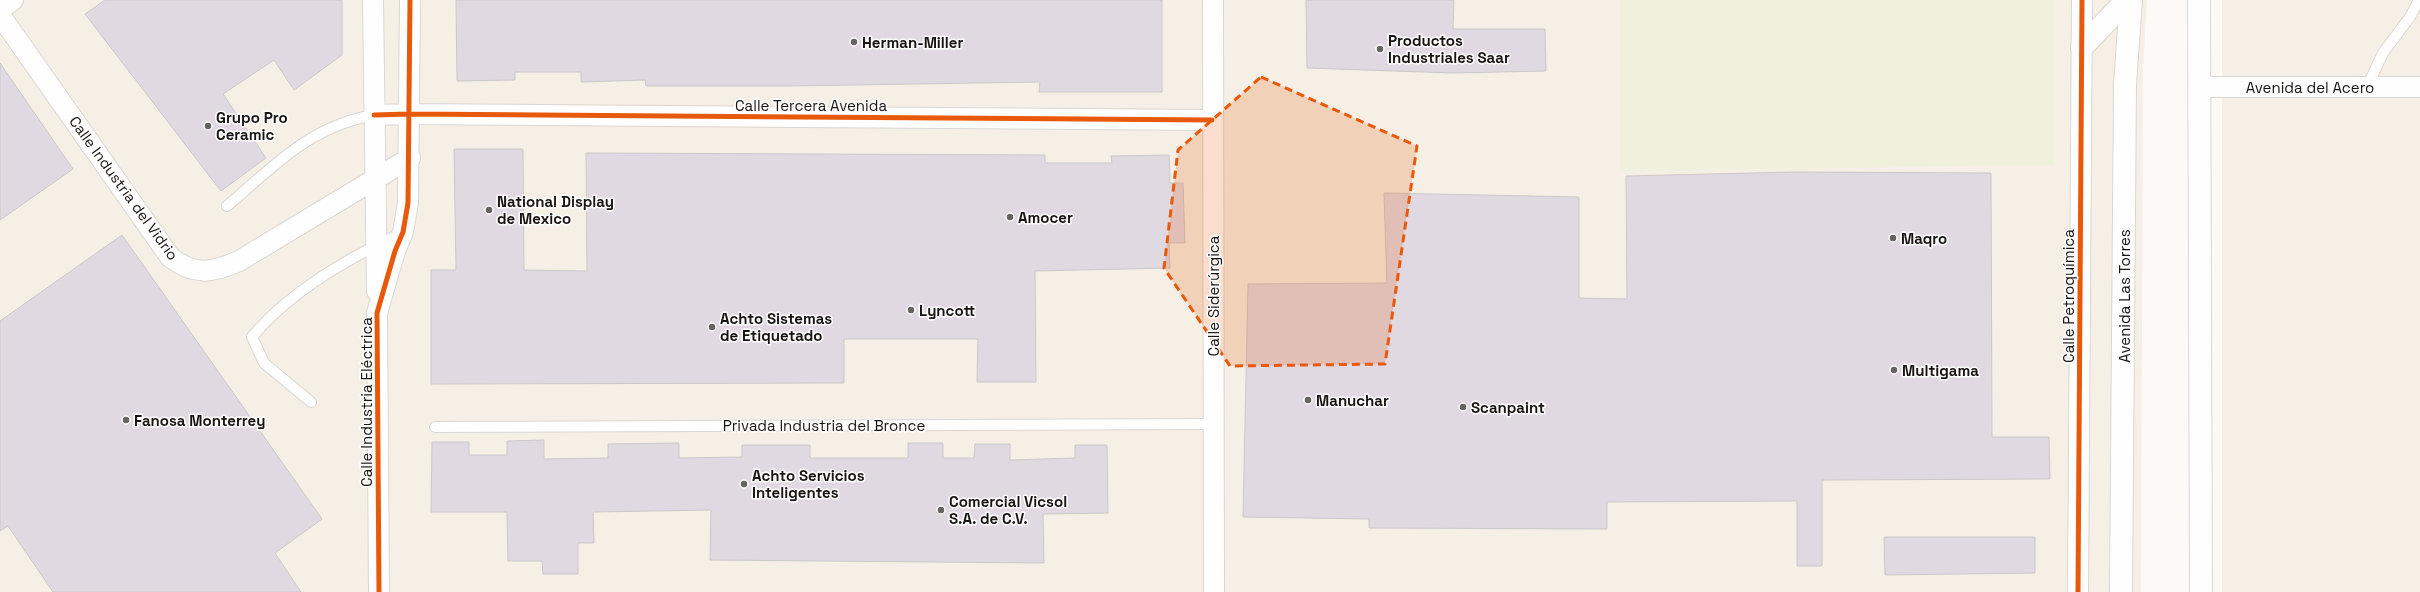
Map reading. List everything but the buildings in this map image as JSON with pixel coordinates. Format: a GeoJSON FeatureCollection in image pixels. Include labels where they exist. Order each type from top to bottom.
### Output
{"type":"FeatureCollection","features":[{"type":"Feature","properties":{"kind":"main road"},"geometry":{"type":"LineString","coordinates":[[2082,47],[2127,0]]}},
{"type":"Feature","properties":{"kind":"main road","name":"Avenida Las Torres"},"geometry":{"type":"LineString","coordinates":[[2121,592],[2125,84],[2131,0]]}},
{"type":"Feature","properties":{"kind":"main road"},"geometry":{"type":"LineString","coordinates":[[2199,0],[2201,592]]}},
{"type":"Feature","properties":{"kind":"street"},"geometry":{"type":"LineString","coordinates":[[0,9],[13,0]]}},
{"type":"Feature","properties":{"kind":"street"},"geometry":{"type":"LineString","coordinates":[[373,0],[377,313]]}},
{"type":"Feature","properties":{"kind":"street","name":"Calle Industria Eléctrica"},"geometry":{"type":"LineString","coordinates":[[379,592],[377,313],[395,251],[404,232],[408,203],[410,158],[410,0]]}},
{"type":"Feature","properties":{"kind":"street","name":"Calle Siderúrgica"},"geometry":{"type":"LineString","coordinates":[[1213,0],[1212,120],[1214,592]]}},
{"type":"Feature","properties":{"kind":"street","name":"Calle Petroquímica"},"geometry":{"type":"LineString","coordinates":[[2078,592],[2082,0]]}},
{"type":"Feature","properties":{"kind":"street","name":"Calle Industria del Vidrio"},"geometry":{"type":"LineString","coordinates":[[0,15],[170,257],[189,269],[208,271],[222,269],[239,261],[410,158]]}},
{"type":"Feature","properties":{"kind":"street","name":"Avenida del Acero"},"geometry":{"type":"LineString","coordinates":[[2199,87],[2420,87]]}},
{"type":"Feature","properties":{"kind":"street","name":"Calle Tercera Avenida"},"geometry":{"type":"LineString","coordinates":[[374,115],[410,114],[1212,120]]}},
{"type":"Feature","properties":{"kind":"lane"},"geometry":{"type":"LineString","coordinates":[[2367,87],[2383,53],[2410,17],[2419,0]]}},
{"type":"Feature","properties":{"kind":"lane"},"geometry":{"type":"LineString","coordinates":[[226,206],[297,147],[330,127],[352,119],[374,115]]}},
{"type":"Feature","properties":{"kind":"lane"},"geometry":{"type":"LineString","coordinates":[[311,402],[264,363],[252,337],[270,315],[326,274],[376,245],[404,232]]}},
{"type":"Feature","properties":{"kind":"lane","name":"Privada Industria del Bronce"},"geometry":{"type":"LineString","coordinates":[[435,426],[1213,424]]}},
{"type":"Feature","properties":{"kind":"highlighted area"},"geometry":{"type":"Polygon","coordinates":[[[1261,77],[1417,146],[1396,279],[1385,364],[1230,366],[1164,268],[1178,150],[1261,77]]]}},
{"type":"Feature","properties":{"kind":"shaded area"},"geometry":{"type":"Polygon","coordinates":[[[0,0],[2147,0],[2143,66],[2141,592],[0,592],[0,0]]]}},
{"type":"Feature","properties":{"kind":"shaded area"},"geometry":{"type":"Polygon","coordinates":[[[2222,0],[2420,0],[2420,592],[2222,592],[2222,0]]]}},
{"type":"Feature","properties":{"kind":"green space"},"geometry":{"type":"Polygon","coordinates":[[[1620,0],[2054,0],[2054,165],[1620,171],[1620,0]]]}},
{"type":"Feature","properties":{"kind":"cycle path"},"geometry":{"type":"LineString","coordinates":[[379,592],[377,313],[395,251],[403,232],[408,203],[410,0]]}},
{"type":"Feature","properties":{"kind":"cycle path"},"geometry":{"type":"LineString","coordinates":[[2078,592],[2082,0]]}},
{"type":"Feature","properties":{"kind":"cycle path"},"geometry":{"type":"LineString","coordinates":[[374,115],[410,114],[1212,120]]}},
{"type":"Feature","properties":{"kind":"place","name":"Herman-Miller"},"geometry":{"type":"Point","coordinates":[854,42]}},
{"type":"Feature","properties":{"kind":"place","name":"Productos Industriales Saar"},"geometry":{"type":"Point","coordinates":[1380,49]}},
{"type":"Feature","properties":{"kind":"place","name":"Grupo Pro Ceramic"},"geometry":{"type":"Point","coordinates":[208,126]}},
{"type":"Feature","properties":{"kind":"place","name":"National Display de Mexico"},"geometry":{"type":"Point","coordinates":[489,210]}},
{"type":"Feature","properties":{"kind":"place","name":"Amocer"},"geometry":{"type":"Point","coordinates":[1010,217]}},
{"type":"Feature","properties":{"kind":"place","name":"Maqro"},"geometry":{"type":"Point","coordinates":[1893,238]}},
{"type":"Feature","properties":{"kind":"place","name":"Lyncott"},"geometry":{"type":"Point","coordinates":[911,310]}},
{"type":"Feature","properties":{"kind":"place","name":"Achto Sistemas de Etiquetado"},"geometry":{"type":"Point","coordinates":[712,327]}},
{"type":"Feature","properties":{"kind":"place","name":"Multigama"},"geometry":{"type":"Point","coordinates":[1894,370]}},
{"type":"Feature","properties":{"kind":"place","name":"Manuchar"},"geometry":{"type":"Point","coordinates":[1308,400]}},
{"type":"Feature","properties":{"kind":"place","name":"Scanpaint"},"geometry":{"type":"Point","coordinates":[1463,407]}},
{"type":"Feature","properties":{"kind":"place","name":"Fanosa Monterrey"},"geometry":{"type":"Point","coordinates":[126,420]}},
{"type":"Feature","properties":{"kind":"place","name":"Achto Servicios Inteligentes"},"geometry":{"type":"Point","coordinates":[744,484]}},
{"type":"Feature","properties":{"kind":"place","name":"Comercial Vicsol S.A. de C.V."},"geometry":{"type":"Point","coordinates":[941,510]}}]}
